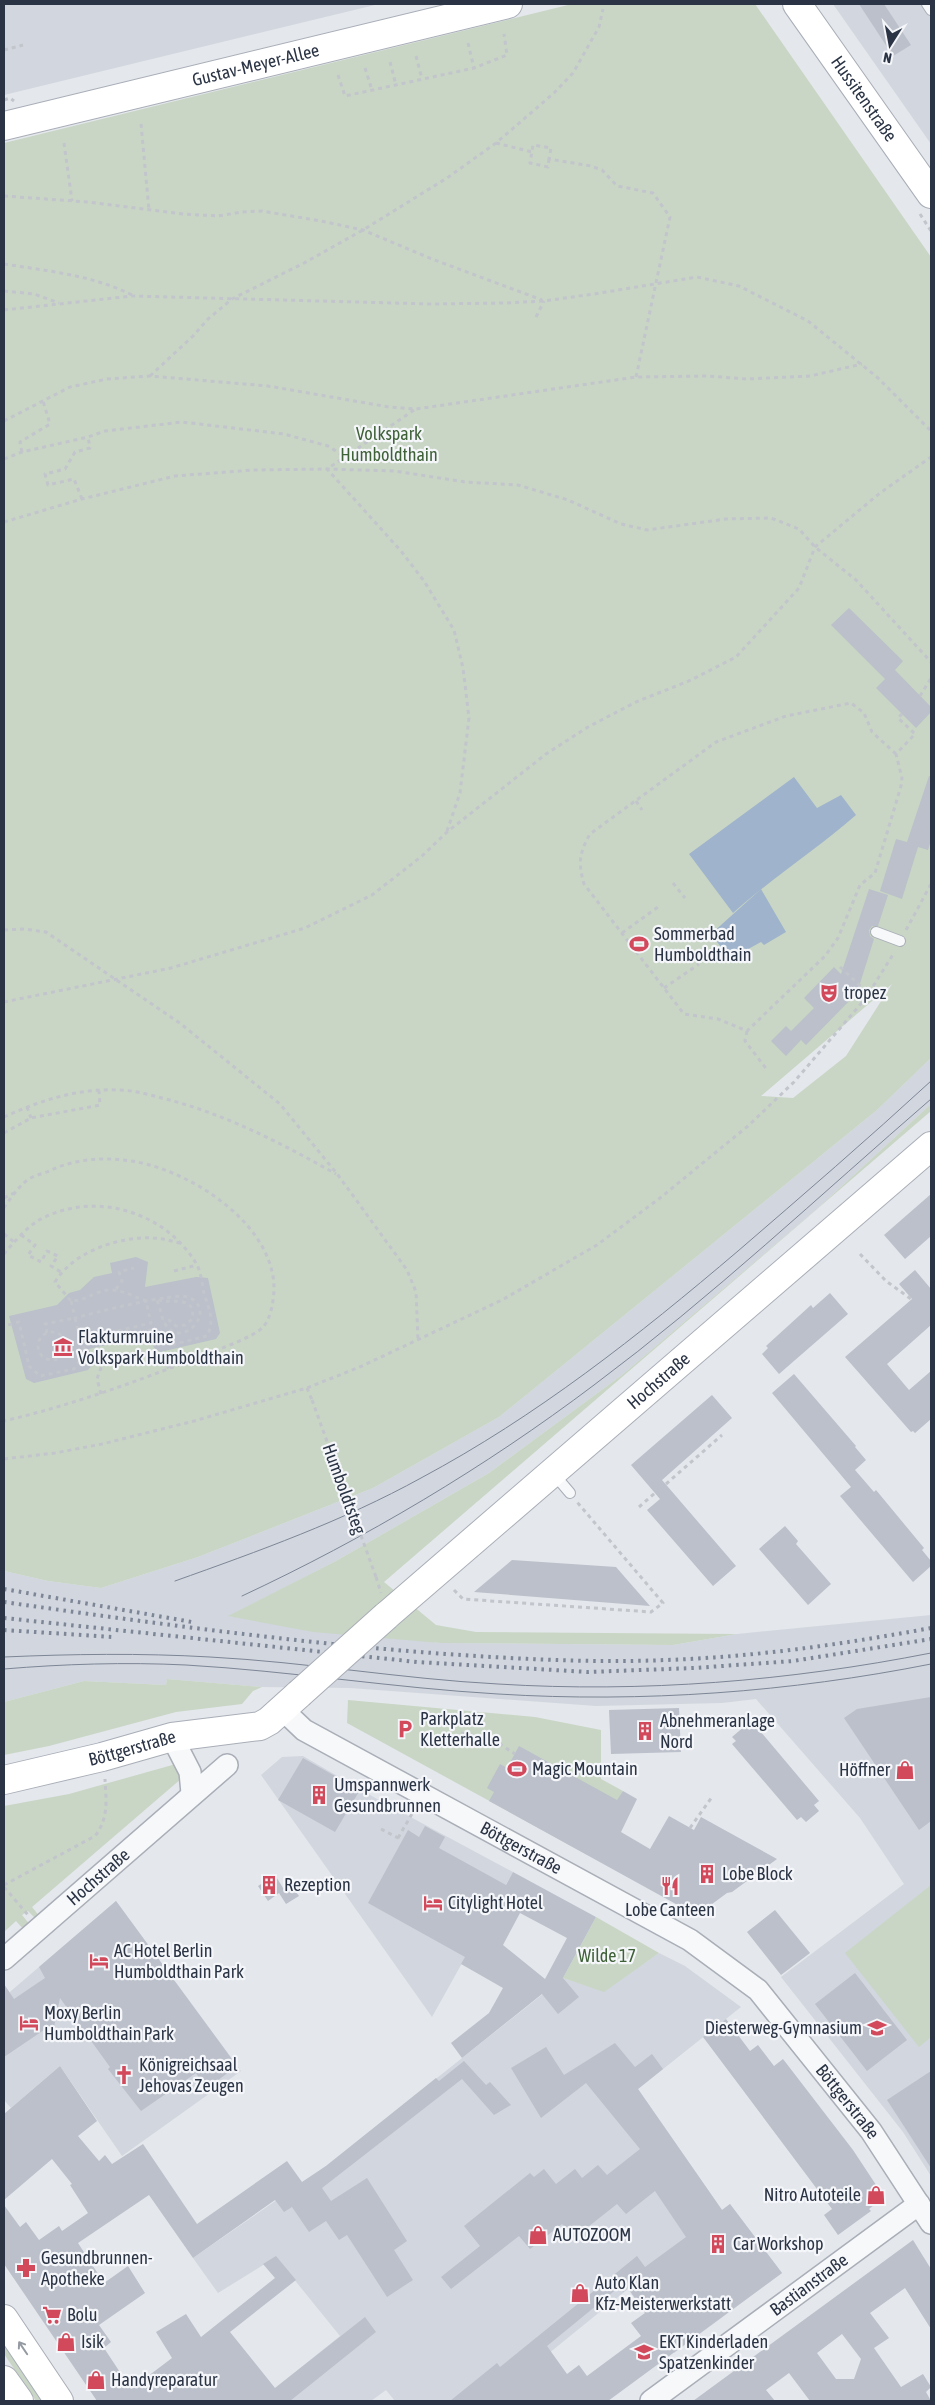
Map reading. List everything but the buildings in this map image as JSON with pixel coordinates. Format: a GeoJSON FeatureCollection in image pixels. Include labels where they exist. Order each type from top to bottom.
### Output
{"type":"FeatureCollection","features":[{"type":"Feature","properties":{"kind":"street","name":"Gustav-Meyer-Allee"},"geometry":{"type":"LineString","coordinates":[[4,126],[508,4]]}},
{"type":"Feature","properties":{"kind":"street","name":"Hussitenstraße"},"geometry":{"type":"LineString","coordinates":[[798,4],[931,194]]}},
{"type":"Feature","properties":{"kind":"street","name":"Hochstraße"},"geometry":{"type":"LineString","coordinates":[[291,1702],[384,1606],[552,1472],[931,1146]]}},
{"type":"Feature","properties":{"kind":"street","name":"Böttgerstraße"},"geometry":{"type":"LineString","coordinates":[[4,1780],[172,1738],[260,1726],[291,1702],[304,1730],[682,1936],[723,1962],[758,1990],[871,2131],[931,2223]]}},
{"type":"Feature","properties":{"kind":"street"},"geometry":{"type":"LineString","coordinates":[[172,1738],[190,1772],[192,1793]]}},
{"type":"Feature","properties":{"kind":"street","name":"Hochstraße"},"geometry":{"type":"LineString","coordinates":[[4,1959],[227,1764]]}},
{"type":"Feature","properties":{"kind":"street","name":"Bastianstraße"},"geometry":{"type":"LineString","coordinates":[[651,2401],[919,2204]]}},
{"type":"Feature","properties":{"kind":"street"},"geometry":{"type":"LineString","coordinates":[[4,2319],[60,2401]]}},
{"type":"Feature","properties":{"kind":"street"},"geometry":{"type":"LineString","coordinates":[[4,2380],[19,2401]]}},
{"type":"Feature","properties":{"kind":"lane"},"geometry":{"type":"LineString","coordinates":[[927,4],[931,10]]}},
{"type":"Feature","properties":{"kind":"lane"},"geometry":{"type":"LineString","coordinates":[[876,932],[900,941]]}},
{"type":"Feature","properties":{"kind":"lane"},"geometry":{"type":"LineString","coordinates":[[552,1472],[570,1493]]}},
{"type":"Feature","properties":{"kind":"path"},"geometry":{"type":"LineString","coordinates":[[150,376],[193,336],[208,319],[232,299],[304,263],[363,230],[447,178],[496,143],[554,93],[573,72],[598,27],[603,9]]}},
{"type":"Feature","properties":{"kind":"path"},"geometry":{"type":"LineString","coordinates":[[338,75],[345,96],[474,68],[507,55],[504,34]]}},
{"type":"Feature","properties":{"kind":"path"},"geometry":{"type":"LineString","coordinates":[[468,43],[474,68]]}},
{"type":"Feature","properties":{"kind":"path"},"geometry":{"type":"LineString","coordinates":[[4,50],[23,45]]}},
{"type":"Feature","properties":{"kind":"path"},"geometry":{"type":"LineString","coordinates":[[416,56],[422,79]]}},
{"type":"Feature","properties":{"kind":"path"},"geometry":{"type":"LineString","coordinates":[[390,62],[396,85]]}},
{"type":"Feature","properties":{"kind":"path"},"geometry":{"type":"LineString","coordinates":[[365,68],[372,90]]}},
{"type":"Feature","properties":{"kind":"path"},"geometry":{"type":"LineString","coordinates":[[4,100],[10,98]]}},
{"type":"Feature","properties":{"kind":"path"},"geometry":{"type":"LineString","coordinates":[[141,124],[149,210]]}},
{"type":"Feature","properties":{"kind":"path"},"geometry":{"type":"LineString","coordinates":[[64,143],[72,201]]}},
{"type":"Feature","properties":{"kind":"path"},"geometry":{"type":"LineString","coordinates":[[496,143],[532,152]]}},
{"type":"Feature","properties":{"kind":"path"},"geometry":{"type":"LineString","coordinates":[[533,145],[552,148],[550,159],[548,166],[530,163],[533,145]]}},
{"type":"Feature","properties":{"kind":"path"},"geometry":{"type":"LineString","coordinates":[[550,159],[596,168],[602,170],[616,186],[654,193],[670,217],[636,377]]}},
{"type":"Feature","properties":{"kind":"path"},"geometry":{"type":"LineString","coordinates":[[4,196],[218,216],[242,212],[262,212],[363,230],[432,259],[544,301]]}},
{"type":"Feature","properties":{"kind":"path"},"geometry":{"type":"LineString","coordinates":[[4,264],[73,274],[115,287],[132,296]]}},
{"type":"Feature","properties":{"kind":"path"},"geometry":{"type":"LineString","coordinates":[[4,310],[132,296],[431,304],[544,301],[697,277],[739,286],[808,321],[862,364],[931,430]]}},
{"type":"Feature","properties":{"kind":"path"},"geometry":{"type":"LineString","coordinates":[[4,291],[34,294],[59,304]]}},
{"type":"Feature","properties":{"kind":"path"},"geometry":{"type":"LineString","coordinates":[[536,317],[544,301]]}},
{"type":"Feature","properties":{"kind":"path"},"geometry":{"type":"LineString","coordinates":[[4,421],[70,387],[107,379],[150,376],[268,386],[416,410],[636,377],[708,376],[747,380],[810,376],[862,364]]}},
{"type":"Feature","properties":{"kind":"path"},"geometry":{"type":"LineString","coordinates":[[22,452],[20,442],[50,424],[43,401]]}},
{"type":"Feature","properties":{"kind":"path"},"geometry":{"type":"LineString","coordinates":[[327,469],[416,410]]}},
{"type":"Feature","properties":{"kind":"path"},"geometry":{"type":"LineString","coordinates":[[4,459],[22,452],[88,437],[105,431],[182,422],[284,434],[328,446],[345,457]]}},
{"type":"Feature","properties":{"kind":"path"},"geometry":{"type":"LineString","coordinates":[[82,499],[74,480],[48,485],[45,474],[65,469],[75,452],[90,448],[88,437]]}},
{"type":"Feature","properties":{"kind":"path"},"geometry":{"type":"LineString","coordinates":[[4,1002],[171,968],[305,928],[372,895],[422,856],[446,832],[546,754],[588,727],[636,702],[692,680],[736,657],[799,588],[815,547],[880,493],[931,457]]}},
{"type":"Feature","properties":{"kind":"path"},"geometry":{"type":"LineString","coordinates":[[327,469],[401,551],[424,581],[454,630],[463,668],[469,718],[460,793],[446,832]]}},
{"type":"Feature","properties":{"kind":"path"},"geometry":{"type":"LineString","coordinates":[[4,522],[82,499],[175,476],[253,470],[327,469],[395,471],[465,482],[518,485],[568,500],[621,524],[647,530],[726,519],[771,518],[799,529],[815,547],[856,580],[931,662]]}},
{"type":"Feature","properties":{"kind":"path"},"geometry":{"type":"LineString","coordinates":[[920,696],[931,678]]}},
{"type":"Feature","properties":{"kind":"path"},"geometry":{"type":"LineString","coordinates":[[747,1031],[718,1019],[684,1014],[584,884],[580,867],[581,850],[590,834],[716,742],[786,716],[852,703],[864,713],[872,732],[896,754],[902,786],[875,873],[860,885],[838,938],[825,956],[747,1031],[746,1041],[768,1071]]}},
{"type":"Feature","properties":{"kind":"path"},"geometry":{"type":"LineString","coordinates":[[896,754],[915,734],[898,718],[902,714]]}},
{"type":"Feature","properties":{"kind":"path"},"geometry":{"type":"LineString","coordinates":[[636,801],[642,810]]}},
{"type":"Feature","properties":{"kind":"path"},"geometry":{"type":"LineString","coordinates":[[673,883],[685,898]]}},
{"type":"Feature","properties":{"kind":"path"},"geometry":{"type":"LineString","coordinates":[[4,1459],[55,1453],[102,1444],[194,1421],[307,1388],[362,1366],[502,1300],[597,1246],[660,1198],[748,1126],[794,1082],[868,994],[886,968],[931,884]]}},
{"type":"Feature","properties":{"kind":"path"},"geometry":{"type":"LineString","coordinates":[[622,933],[658,907]]}},
{"type":"Feature","properties":{"kind":"path"},"geometry":{"type":"LineString","coordinates":[[4,930],[24,929],[46,932],[181,1024],[280,1104],[338,1175],[407,1270],[416,1292],[418,1340]]}},
{"type":"Feature","properties":{"kind":"path"},"geometry":{"type":"LineString","coordinates":[[664,988],[699,964]]}},
{"type":"Feature","properties":{"kind":"path"},"geometry":{"type":"LineString","coordinates":[[840,967],[868,994]]}},
{"type":"Feature","properties":{"kind":"path"},"geometry":{"type":"LineString","coordinates":[[4,1117],[51,1098],[117,1090],[196,1107],[239,1123],[282,1143],[338,1175]]}},
{"type":"Feature","properties":{"kind":"path"},"geometry":{"type":"LineString","coordinates":[[4,1133],[31,1118],[100,1105],[99,1091]]}},
{"type":"Feature","properties":{"kind":"path"},"geometry":{"type":"LineString","coordinates":[[26,1107],[31,1118]]}},
{"type":"Feature","properties":{"kind":"path"},"geometry":{"type":"LineString","coordinates":[[4,1208],[26,1180],[55,1168],[88,1159],[124,1160],[154,1166],[192,1183],[217,1198],[238,1214],[253,1232],[271,1270],[274,1285],[270,1313],[262,1327],[247,1336],[169,1370],[101,1394],[4,1421]]}},
{"type":"Feature","properties":{"kind":"path"},"geometry":{"type":"LineString","coordinates":[[4,1198],[15,1193]]}},
{"type":"Feature","properties":{"kind":"path"},"geometry":{"type":"LineString","coordinates":[[4,1254],[21,1235],[39,1220],[61,1212],[86,1206],[132,1211],[155,1221],[180,1243],[197,1264],[213,1324],[207,1336],[171,1345],[158,1338],[156,1329],[83,1345],[85,1353],[74,1369],[40,1376],[29,1366],[19,1322],[4,1326]]}},
{"type":"Feature","properties":{"kind":"path"},"geometry":{"type":"LineString","coordinates":[[4,1234],[14,1242]]}},
{"type":"Feature","properties":{"kind":"path"},"geometry":{"type":"LineString","coordinates":[[21,1235],[34,1244],[28,1255],[40,1262],[47,1251],[58,1256],[51,1266],[61,1272]]}},
{"type":"Feature","properties":{"kind":"path"},"geometry":{"type":"LineString","coordinates":[[146,1301],[151,1323],[80,1339],[71,1302],[55,1282],[61,1272],[79,1257],[107,1245],[133,1239],[154,1238],[180,1243]]}},
{"type":"Feature","properties":{"kind":"path"},"geometry":{"type":"LineString","coordinates":[[860,1254],[886,1281],[911,1299]]}},
{"type":"Feature","properties":{"kind":"path"},"geometry":{"type":"LineString","coordinates":[[174,1271],[197,1264]]}},
{"type":"Feature","properties":{"kind":"path"},"geometry":{"type":"LineString","coordinates":[[116,1289],[122,1281],[120,1272],[134,1268]]}},
{"type":"Feature","properties":{"kind":"path"},"geometry":{"type":"LineString","coordinates":[[71,1302],[80,1301],[99,1292],[116,1289],[146,1301]]}},
{"type":"Feature","properties":{"kind":"path"},"geometry":{"type":"LineString","coordinates":[[47,1334],[45,1324],[146,1301],[182,1295],[196,1303],[200,1310],[200,1318],[197,1325],[183,1333],[175,1332],[164,1322],[158,1300]]}},
{"type":"Feature","properties":{"kind":"path"},"geometry":{"type":"LineString","coordinates":[[158,1300],[168,1303],[183,1301],[193,1310],[192,1319],[185,1326],[176,1326],[169,1320],[164,1322]]}},
{"type":"Feature","properties":{"kind":"path"},"geometry":{"type":"LineString","coordinates":[[117,1331],[118,1338]]}},
{"type":"Feature","properties":{"kind":"path"},"geometry":{"type":"LineString","coordinates":[[55,1332],[62,1335],[66,1349],[61,1357],[48,1360],[41,1356],[38,1342],[42,1334],[47,1334],[55,1332]]}},
{"type":"Feature","properties":{"kind":"path"},"geometry":{"type":"LineString","coordinates":[[101,1394],[96,1379],[103,1362],[145,1352],[165,1359],[169,1370]]}},
{"type":"Feature","properties":{"kind":"path","name":"Humboldtsteg"},"geometry":{"type":"LineString","coordinates":[[307,1388],[376,1577],[384,1606]]}},
{"type":"Feature","properties":{"kind":"path"},"geometry":{"type":"LineString","coordinates":[[666,1484],[722,1435]]}},
{"type":"Feature","properties":{"kind":"path"},"geometry":{"type":"LineString","coordinates":[[454,1590],[462,1599],[651,1612],[663,1603],[570,1493]]}},
{"type":"Feature","properties":{"kind":"path"},"geometry":{"type":"LineString","coordinates":[[639,1507],[655,1493]]}},
{"type":"Feature","properties":{"kind":"path"},"geometry":{"type":"LineString","coordinates":[[461,1733],[494,1740],[515,1754]]}},
{"type":"Feature","properties":{"kind":"path"},"geometry":{"type":"LineString","coordinates":[[34,1922],[4,1886],[94,1836],[106,1814],[105,1778]]}},
{"type":"Feature","properties":{"kind":"path"},"geometry":{"type":"LineString","coordinates":[[690,1828],[712,1797]]}},
{"type":"Feature","properties":{"kind":"path"},"geometry":{"type":"LineString","coordinates":[[382,1829],[400,1839],[414,1812]]}},
{"type":"Feature","properties":{"kind":"shaded area"},"geometry":{"type":"Polygon","coordinates":[[[4,4],[379,4],[4,95],[4,4]]]}},
{"type":"Feature","properties":{"kind":"shaded area"},"geometry":{"type":"Polygon","coordinates":[[[833,4],[931,4],[931,144],[833,4]]]}},
{"type":"Feature","properties":{"kind":"shaded area"},"geometry":{"type":"Polygon","coordinates":[[[931,1058],[931,1104],[818,1208],[622,1375],[489,1473],[336,1561],[229,1616],[440,1643],[673,1645],[737,1634],[931,1615],[931,2176],[903,2132],[781,1977],[904,1884],[860,1818],[756,1699],[722,1703],[596,1706],[350,1688],[262,1687],[167,1679],[166,1685],[84,1681],[4,1702],[4,1571],[48,1581],[101,1588],[198,1557],[373,1488],[499,1417],[877,1110],[931,1058]]]}},
{"type":"Feature","properties":{"kind":"shaded area"},"geometry":{"type":"Polygon","coordinates":[[[303,1756],[377,1799],[513,1872],[432,2017],[261,1775],[282,1757],[303,1756]]]}},
{"type":"Feature","properties":{"kind":"shaded area"},"geometry":{"type":"Polygon","coordinates":[[[116,1901],[241,2071],[122,2156],[60,2066],[11,2108],[4,2100],[4,1997],[116,1901]]]}},
{"type":"Feature","properties":{"kind":"shaded area"},"geometry":{"type":"Polygon","coordinates":[[[659,1953],[685,1966],[741,2007],[638,2089],[722,2210],[730,2204],[782,2273],[674,2353],[628,2289],[490,2401],[395,2401],[386,2390],[371,2401],[259,2401],[340,2336],[276,2257],[218,2293],[193,2258],[326,2166],[563,1978],[604,1991],[659,1953]]]}},
{"type":"Feature","properties":{"kind":"green space","name":"Volkspark Humboldthain"},"geometry":{"type":"Polygon","coordinates":[[[572,4],[755,4],[931,257],[931,1058],[877,1110],[499,1417],[373,1488],[198,1557],[101,1588],[48,1581],[4,1571],[4,143],[572,4]],[[892,984],[761,1096],[793,1098],[846,1056],[892,984]]]}},
{"type":"Feature","properties":{"kind":"green space"},"geometry":{"type":"Polygon","coordinates":[[[931,1104],[931,1111],[384,1582],[436,1625],[476,1632],[737,1634],[673,1645],[440,1643],[313,1632],[228,1616],[336,1561],[489,1473],[622,1375],[818,1208],[931,1104]]]}},
{"type":"Feature","properties":{"kind":"green space"},"geometry":{"type":"Polygon","coordinates":[[[167,1679],[262,1687],[253,1691],[242,1704],[176,1712],[49,1746],[4,1755],[4,1702],[84,1681],[166,1685],[167,1679]]]}},
{"type":"Feature","properties":{"kind":"green space","name":"Magic Mountain"},"geometry":{"type":"Polygon","coordinates":[[[348,1700],[535,1717],[601,1730],[601,1779],[623,1791],[588,1855],[347,1723],[348,1700]]]}},
{"type":"Feature","properties":{"kind":"green space"},"geometry":{"type":"Polygon","coordinates":[[[176,1764],[182,1778],[32,1907],[40,1917],[37,1920],[28,1911],[22,1915],[31,1926],[25,1931],[16,1921],[4,1932],[4,1806],[69,1794],[176,1764]]]}},
{"type":"Feature","properties":{"kind":"green space"},"geometry":{"type":"Polygon","coordinates":[[[931,1885],[931,2037],[919,2047],[845,1953],[931,1885]]]}},
{"type":"Feature","properties":{"kind":"green space","name":"Wilde 17"},"geometry":{"type":"Polygon","coordinates":[[[596,1917],[659,1953],[604,1992],[563,1978],[596,1917]]]}},
{"type":"Feature","properties":{"kind":"green space"},"geometry":{"type":"Polygon","coordinates":[[[4,2332],[51,2401],[36,2401],[4,2354],[4,2332]]]}},
{"type":"Feature","properties":{"kind":"water"},"geometry":{"type":"Polygon","coordinates":[[[794,777],[817,808],[841,795],[856,815],[733,913],[689,854],[794,777]]]}},
{"type":"Feature","properties":{"kind":"water"},"geometry":{"type":"Polygon","coordinates":[[[761,889],[786,932],[764,945],[761,942],[730,959],[711,934],[761,889]]]}},
{"type":"Feature","properties":{"kind":"tram line"},"geometry":{"type":"LineString","coordinates":[[175,1581],[269,1547],[331,1522],[391,1494],[464,1454],[546,1401],[663,1314],[787,1209],[931,1081]]}},
{"type":"Feature","properties":{"kind":"tram line"},"geometry":{"type":"LineString","coordinates":[[242,1596],[379,1526],[467,1473],[552,1416],[681,1317],[931,1099]]}},
{"type":"Feature","properties":{"kind":"tram line"},"geometry":{"type":"LineString","coordinates":[[4,1657],[107,1654],[210,1657],[246,1659],[462,1682],[607,1687],[661,1686],[770,1677],[878,1663],[931,1653]]}},
{"type":"Feature","properties":{"kind":"tram line"},"geometry":{"type":"LineString","coordinates":[[4,1669],[95,1664],[186,1665],[498,1694],[607,1697],[662,1696],[770,1688],[878,1674],[931,1664]]}},
{"type":"Feature","properties":{"kind":"railway"},"geometry":{"type":"LineString","coordinates":[[4,1589],[192,1622]]}},
{"type":"Feature","properties":{"kind":"railway"},"geometry":{"type":"LineString","coordinates":[[4,1602],[169,1625],[335,1644],[446,1654],[556,1660],[639,1661],[733,1656],[832,1644],[931,1628]]}},
{"type":"Feature","properties":{"kind":"railway"},"geometry":{"type":"LineString","coordinates":[[4,1618],[417,1662],[588,1672],[694,1668],[793,1661],[931,1639]]}},
{"type":"Feature","properties":{"kind":"railway"},"geometry":{"type":"LineString","coordinates":[[4,1630],[113,1637]]}},
{"type":"Feature","properties":{"kind":"place","name":"Sommerbad Humboldthain"},"geometry":{"type":"Point","coordinates":[639,944]}},
{"type":"Feature","properties":{"kind":"place","name":"tropez"},"geometry":{"type":"Point","coordinates":[829,993]}},
{"type":"Feature","properties":{"kind":"place","name":"Flakturmruine Volkspark Humboldthain"},"geometry":{"type":"Point","coordinates":[63,1347]}},
{"type":"Feature","properties":{"kind":"place","name":"Parkplatz Kletterhalle"},"geometry":{"type":"Point","coordinates":[405,1729]}},
{"type":"Feature","properties":{"kind":"place","name":"Abnehmeranlage Nord"},"geometry":{"type":"Point","coordinates":[645,1731]}},
{"type":"Feature","properties":{"kind":"place","name":"Magic Mountain"},"geometry":{"type":"Point","coordinates":[517,1769]}},
{"type":"Feature","properties":{"kind":"place","name":"Höffner"},"geometry":{"type":"Point","coordinates":[905,1770]}},
{"type":"Feature","properties":{"kind":"place","name":"Umspannwerk Gesundbrunnen"},"geometry":{"type":"Point","coordinates":[319,1795]}},
{"type":"Feature","properties":{"kind":"place","name":"Lobe Block"},"geometry":{"type":"Point","coordinates":[707,1874]}},
{"type":"Feature","properties":{"kind":"place","name":"Rezeption"},"geometry":{"type":"Point","coordinates":[269,1885]}},
{"type":"Feature","properties":{"kind":"place","name":"Lobe Canteen"},"geometry":{"type":"Point","coordinates":[670,1886]}},
{"type":"Feature","properties":{"kind":"place","name":"Citylight Hotel"},"geometry":{"type":"Point","coordinates":[433,1903]}},
{"type":"Feature","properties":{"kind":"place","name":"AC Hotel Berlin Humboldthain Park"},"geometry":{"type":"Point","coordinates":[99,1961]}},
{"type":"Feature","properties":{"kind":"place","name":"Moxy Berlin Humboldthain Park"},"geometry":{"type":"Point","coordinates":[29,2023]}},
{"type":"Feature","properties":{"kind":"place","name":"Diesterweg-Gymnasium"},"geometry":{"type":"Point","coordinates":[877,2028]}},
{"type":"Feature","properties":{"kind":"place","name":"Königreichsaal Jehovas Zeugen"},"geometry":{"type":"Point","coordinates":[124,2075]}},
{"type":"Feature","properties":{"kind":"place","name":"Nitro Autoteile"},"geometry":{"type":"Point","coordinates":[876,2195]}},
{"type":"Feature","properties":{"kind":"place","name":"AUTOZOOM"},"geometry":{"type":"Point","coordinates":[538,2235]}},
{"type":"Feature","properties":{"kind":"place","name":"Car Workshop"},"geometry":{"type":"Point","coordinates":[718,2244]}},
{"type":"Feature","properties":{"kind":"place","name":"Gesundbrunnen- Apotheke"},"geometry":{"type":"Point","coordinates":[26,2268]}},
{"type":"Feature","properties":{"kind":"place","name":"Auto Klan Kfz-Meisterwerkstatt"},"geometry":{"type":"Point","coordinates":[580,2293]}},
{"type":"Feature","properties":{"kind":"place","name":"Bolu"},"geometry":{"type":"Point","coordinates":[52,2315]}},
{"type":"Feature","properties":{"kind":"place","name":"Isik"},"geometry":{"type":"Point","coordinates":[66,2342]}},
{"type":"Feature","properties":{"kind":"place","name":"EKT Kinderladen Spatzenkinder"},"geometry":{"type":"Point","coordinates":[644,2352]}},
{"type":"Feature","properties":{"kind":"place","name":"Handyreparatur"},"geometry":{"type":"Point","coordinates":[96,2380]}}]}
